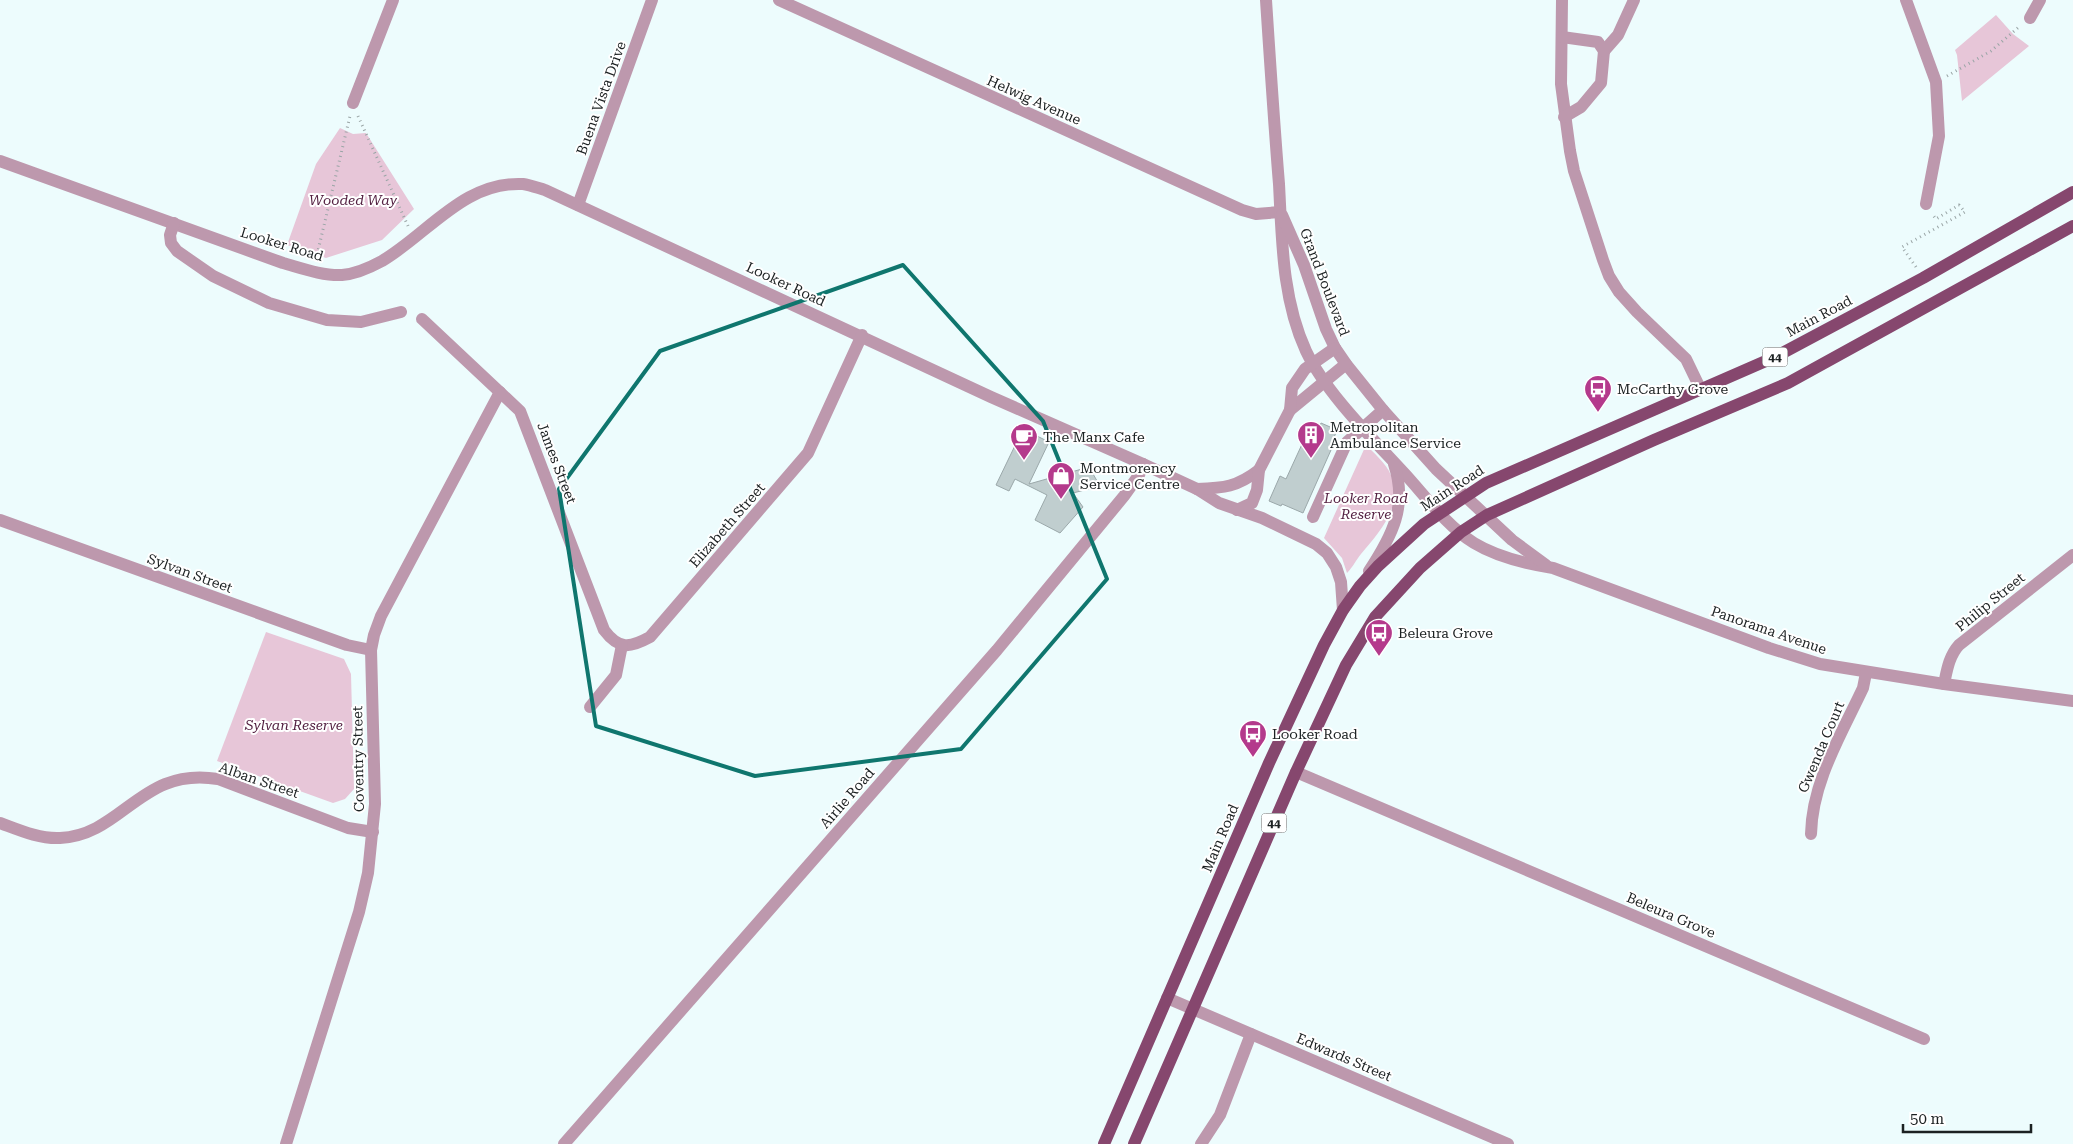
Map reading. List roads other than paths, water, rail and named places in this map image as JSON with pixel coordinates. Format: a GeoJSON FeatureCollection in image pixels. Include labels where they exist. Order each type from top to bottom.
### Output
{"type":"FeatureCollection","features":[{"type":"Feature","properties":{"kind":"main road","name":"Main Road"},"geometry":{"type":"LineString","coordinates":[[1104,1144],[1269,763],[1324,645],[1343,610],[1360,586],[1397,547],[1440,512],[1486,482],[1775,357],[1924,278],[2073,192]]}},
{"type":"Feature","properties":{"kind":"main road","name":"44"},"geometry":{"type":"LineString","coordinates":[[1134,1144],[1296,772],[1346,665],[1375,618],[1406,582],[1461,532],[1487,515],[1654,440],[1788,383],[2073,226]]}},
{"type":"Feature","properties":{"kind":"street"},"geometry":{"type":"LineString","coordinates":[[353,103],[393,0]]}},
{"type":"Feature","properties":{"kind":"street","name":"Buena Vista Drive"},"geometry":{"type":"LineString","coordinates":[[578,205],[652,0]]}},
{"type":"Feature","properties":{"kind":"street","name":"Helwig Avenue"},"geometry":{"type":"LineString","coordinates":[[779,0],[1242,210],[1256,214],[1280,212]]}},
{"type":"Feature","properties":{"kind":"street","name":"Grand Boulevard"},"geometry":{"type":"LineString","coordinates":[[1266,0],[1284,269],[1305,350],[1324,381]]}},
{"type":"Feature","properties":{"kind":"street"},"geometry":{"type":"LineString","coordinates":[[1562,0],[1561,84],[1564,117],[1574,171],[1609,276],[1637,312],[1686,359],[1700,388]]}},
{"type":"Feature","properties":{"kind":"street"},"geometry":{"type":"LineString","coordinates":[[1564,117],[1581,107],[1600,83],[1604,50],[1618,35],[1634,0]]}},
{"type":"Feature","properties":{"kind":"street"},"geometry":{"type":"LineString","coordinates":[[1906,0],[1936,82],[1939,136],[1926,204]]}},
{"type":"Feature","properties":{"kind":"street"},"geometry":{"type":"LineString","coordinates":[[2030,18],[2040,0]]}},
{"type":"Feature","properties":{"kind":"street"},"geometry":{"type":"LineString","coordinates":[[1562,37],[1598,42],[1604,50]]}},
{"type":"Feature","properties":{"kind":"street","name":"Looker Road"},"geometry":{"type":"LineString","coordinates":[[0,161],[262,256],[313,271],[343,275],[370,267],[395,253],[474,194],[500,185],[524,184],[544,190],[1197,489],[1219,503],[1262,518],[1316,544],[1327,554],[1336,567],[1341,582],[1343,610]]}},
{"type":"Feature","properties":{"kind":"street","name":"Grand Boulevard"},"geometry":{"type":"LineString","coordinates":[[1280,212],[1296,244],[1326,329],[1335,348],[1383,410],[1436,470],[1464,496]]}},
{"type":"Feature","properties":{"kind":"street"},"geometry":{"type":"LineString","coordinates":[[174,224],[170,234],[171,243],[177,251],[213,276],[269,303],[327,320],[361,322],[401,312]]}},
{"type":"Feature","properties":{"kind":"street","name":"James Street"},"geometry":{"type":"LineString","coordinates":[[422,320],[520,411],[604,630],[611,640],[622,645]]}},
{"type":"Feature","properties":{"kind":"street","name":"Elizabeth Street"},"geometry":{"type":"LineString","coordinates":[[622,645],[634,645],[650,637],[808,453],[862,336]]}},
{"type":"Feature","properties":{"kind":"street"},"geometry":{"type":"LineString","coordinates":[[1237,510],[1252,503],[1257,490],[1259,470],[1290,410],[1292,388],[1304,370],[1335,348]]}},
{"type":"Feature","properties":{"kind":"street"},"geometry":{"type":"LineString","coordinates":[[1290,410],[1346,364]]}},
{"type":"Feature","properties":{"kind":"street"},"geometry":{"type":"LineString","coordinates":[[1324,381],[1393,462],[1461,532]]}},
{"type":"Feature","properties":{"kind":"street","name":"Coventry Street"},"geometry":{"type":"LineString","coordinates":[[286,1144],[359,912],[368,873],[374,804],[371,650],[374,635],[381,616],[500,392]]}},
{"type":"Feature","properties":{"kind":"street"},"geometry":{"type":"LineString","coordinates":[[1313,518],[1347,442],[1383,410]]}},
{"type":"Feature","properties":{"kind":"street"},"geometry":{"type":"LineString","coordinates":[[1360,586],[1380,555],[1390,536],[1397,516],[1400,501],[1399,478],[1393,462]]}},
{"type":"Feature","properties":{"kind":"street","name":"Airlie Road"},"geometry":{"type":"LineString","coordinates":[[564,1144],[996,650],[1124,496],[1139,475],[1143,464]]}},
{"type":"Feature","properties":{"kind":"street"},"geometry":{"type":"LineString","coordinates":[[1197,489],[1224,488],[1236,485],[1259,470]]}},
{"type":"Feature","properties":{"kind":"street","name":"Panorama Avenue"},"geometry":{"type":"LineString","coordinates":[[1464,496],[1524,550],[1553,568]]}},
{"type":"Feature","properties":{"kind":"street","name":"Sylvan Street"},"geometry":{"type":"LineString","coordinates":[[0,520],[347,645],[371,650]]}},
{"type":"Feature","properties":{"kind":"street","name":"Panorama Avenue"},"geometry":{"type":"LineString","coordinates":[[1461,532],[1490,551],[1534,565],[1553,568],[1820,664],[1866,673],[2073,701]]}},
{"type":"Feature","properties":{"kind":"street","name":"Philip Street"},"geometry":{"type":"LineString","coordinates":[[1944,684],[1953,652],[1959,645],[2073,555]]}},
{"type":"Feature","properties":{"kind":"street"},"geometry":{"type":"LineString","coordinates":[[590,708],[616,675],[622,645]]}},
{"type":"Feature","properties":{"kind":"street","name":"Gwenda Court"},"geometry":{"type":"LineString","coordinates":[[1811,834],[1814,801],[1820,782],[1862,688],[1866,673]]}},
{"type":"Feature","properties":{"kind":"street","name":"Beleura Grove"},"geometry":{"type":"LineString","coordinates":[[1296,772],[1924,1039]]}},
{"type":"Feature","properties":{"kind":"street","name":"Alban Street"},"geometry":{"type":"LineString","coordinates":[[0,823],[22,831],[49,837],[60,838],[80,834],[107,821],[158,786],[196,777],[218,779],[348,828],[373,832]]}},
{"type":"Feature","properties":{"kind":"street","name":"Edwards Street"},"geometry":{"type":"LineString","coordinates":[[1167,998],[1508,1144]]}},
{"type":"Feature","properties":{"kind":"street"},"geometry":{"type":"LineString","coordinates":[[1201,1144],[1220,1115],[1251,1034]]}},
{"type":"Feature","properties":{"kind":"place","name":"McCarthy Grove"},"geometry":{"type":"Point","coordinates":[1598,413]}},
{"type":"Feature","properties":{"kind":"place","name":"Metropolitan Ambulance Service"},"geometry":{"type":"Point","coordinates":[1311,459]}},
{"type":"Feature","properties":{"kind":"place","name":"The Manx Cafe"},"geometry":{"type":"Point","coordinates":[1024,461]}},
{"type":"Feature","properties":{"kind":"place","name":"Montmorency Service Centre"},"geometry":{"type":"Point","coordinates":[1061,500]}},
{"type":"Feature","properties":{"kind":"place","name":"Beleura Grove"},"geometry":{"type":"Point","coordinates":[1379,657]}},
{"type":"Feature","properties":{"kind":"place","name":"Looker Road"},"geometry":{"type":"Point","coordinates":[1253,758]}},
{"type":"Feature","properties":{"kind":"park label","name":"Wooded Way"},"geometry":{"type":"Point","coordinates":[353,200]}},
{"type":"Feature","properties":{"kind":"park label","name":"Looker Road Reserve"},"geometry":{"type":"Point","coordinates":[1366,506]}},
{"type":"Feature","properties":{"kind":"park label","name":"Sylvan Reserve"},"geometry":{"type":"Point","coordinates":[294,725]}}]}
